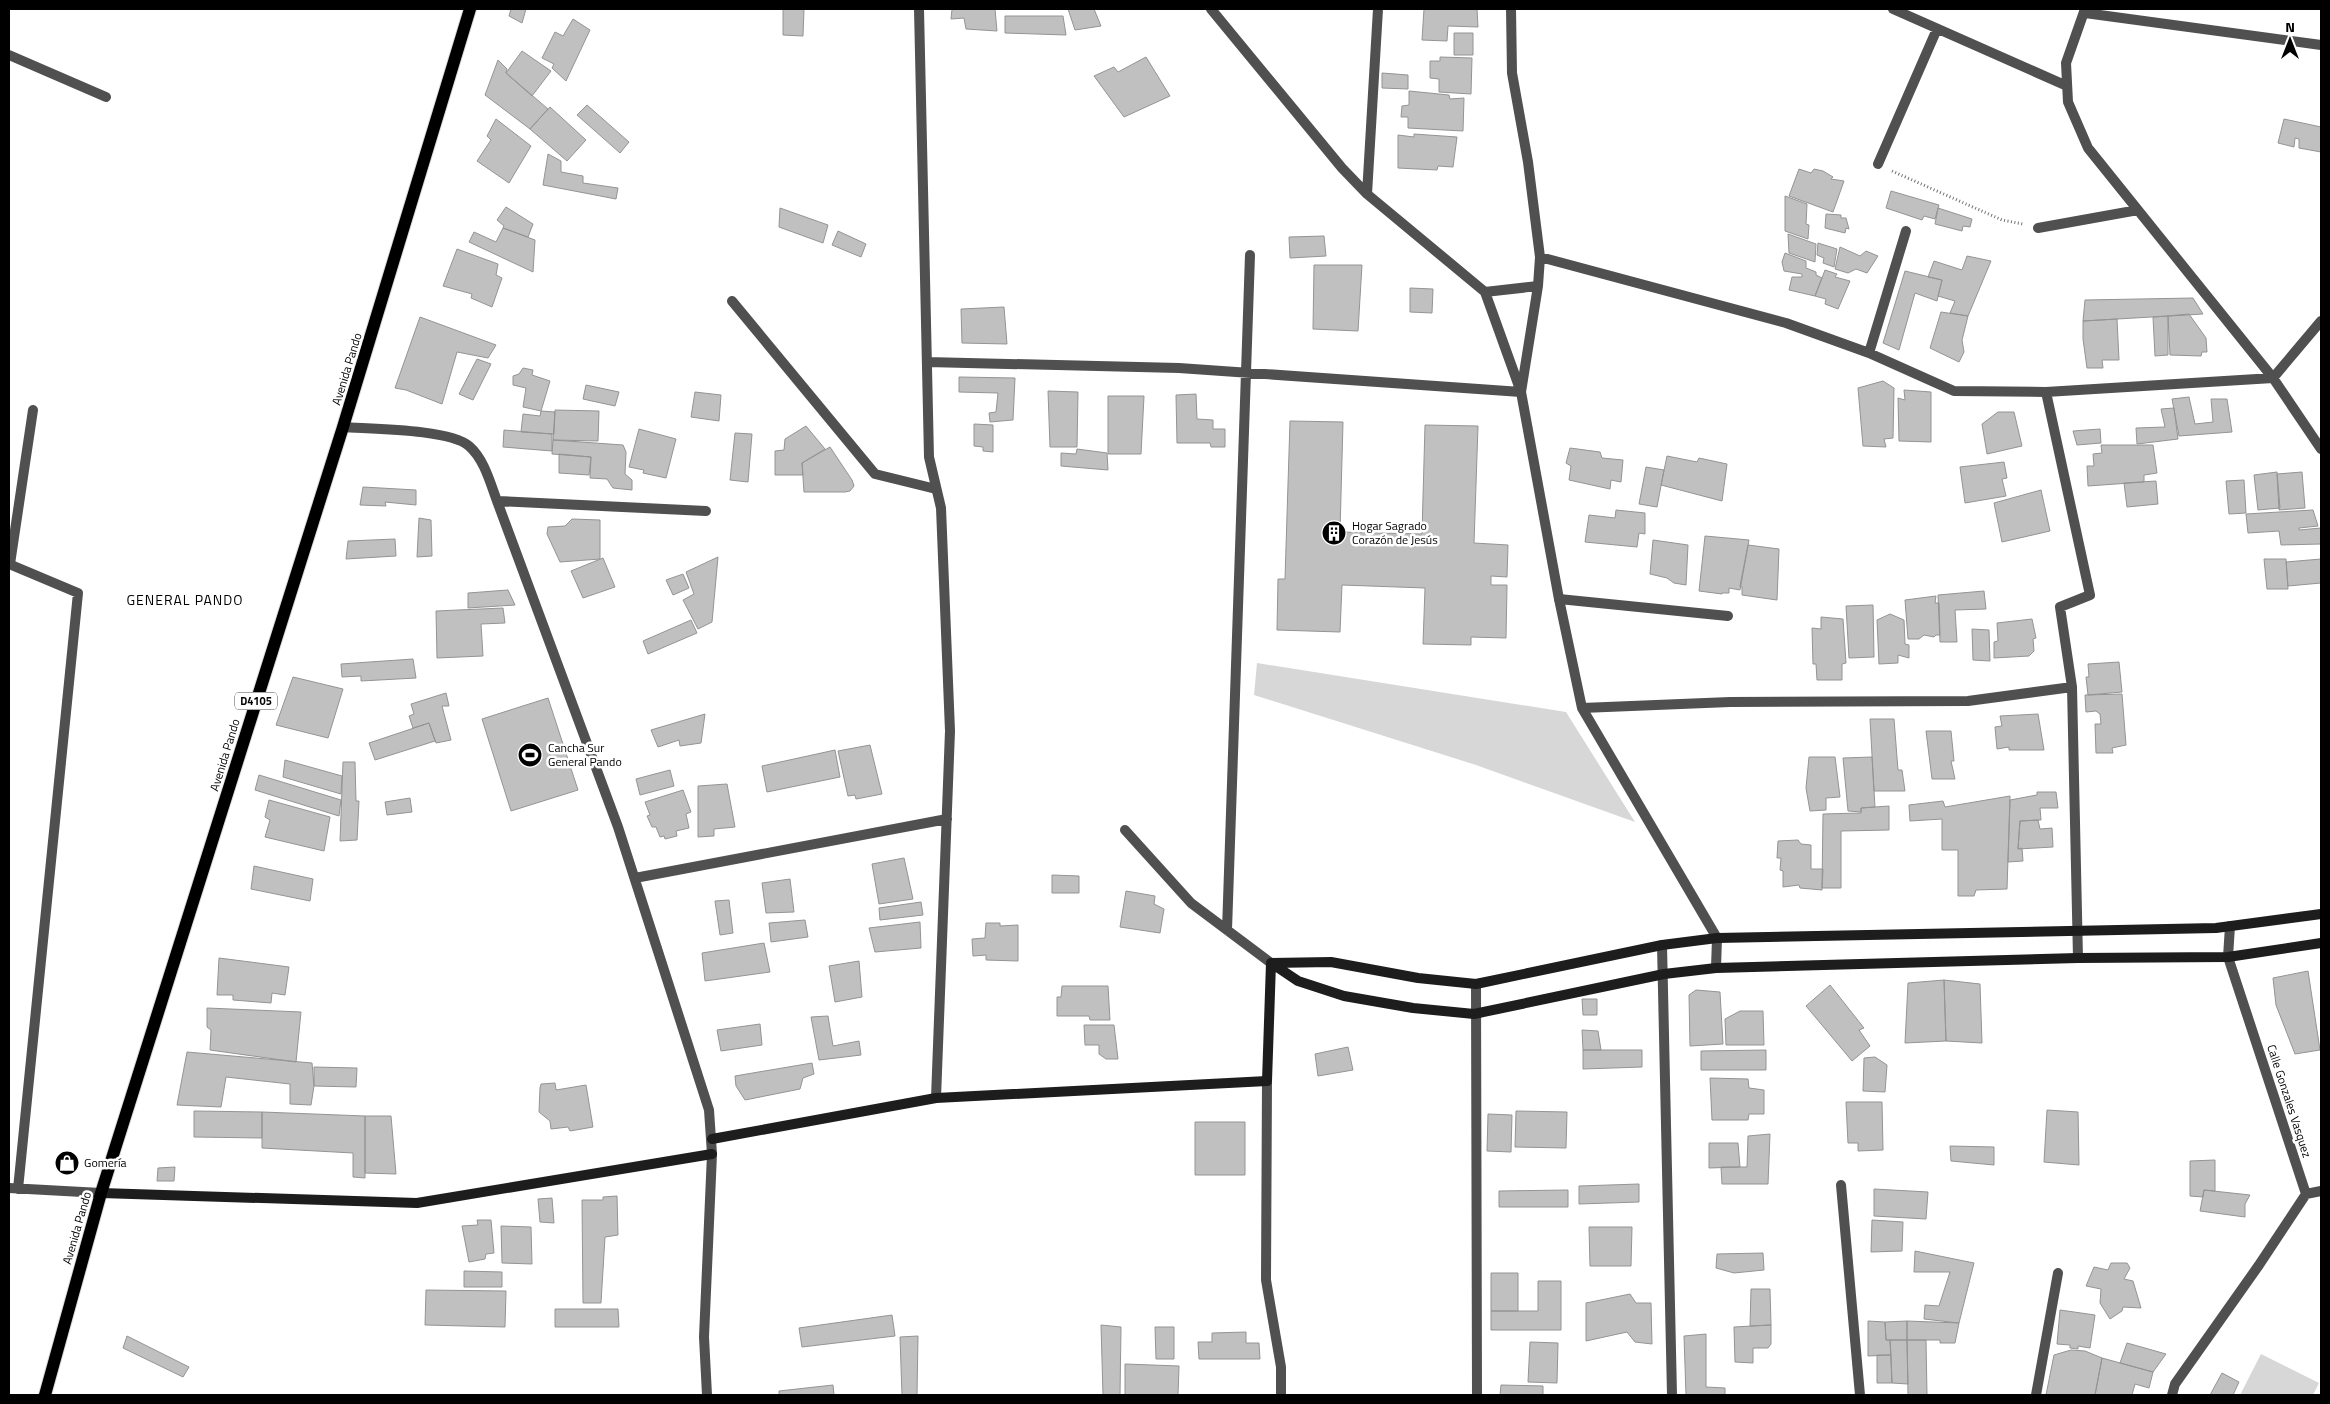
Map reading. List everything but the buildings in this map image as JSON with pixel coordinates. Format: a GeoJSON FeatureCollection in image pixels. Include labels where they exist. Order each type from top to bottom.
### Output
{"type":"FeatureCollection","features":[{"type":"Feature","properties":{"kind":"main road","name":"Avenida Pando"},"geometry":{"type":"LineString","coordinates":[[44,1395],[101,1193],[343,426],[470,9]]}},
{"type":"Feature","properties":{"kind":"street"},"geometry":{"type":"LineString","coordinates":[[919,9],[929,457],[940,508],[950,731],[936,1098]]}},
{"type":"Feature","properties":{"kind":"street"},"geometry":{"type":"LineString","coordinates":[[1211,9],[1342,168],[1367,194],[1485,292],[1521,392],[1559,599],[1582,708],[1717,938],[1716,968]]}},
{"type":"Feature","properties":{"kind":"street"},"geometry":{"type":"LineString","coordinates":[[1367,194],[1378,9]]}},
{"type":"Feature","properties":{"kind":"street"},"geometry":{"type":"LineString","coordinates":[[1511,9],[1512,73],[1528,162],[1540,257],[1538,286],[1521,392]]}},
{"type":"Feature","properties":{"kind":"street"},"geometry":{"type":"LineString","coordinates":[[1893,9],[2067,86]]}},
{"type":"Feature","properties":{"kind":"street"},"geometry":{"type":"LineString","coordinates":[[2321,45],[2085,11],[2066,63],[2068,102],[2088,148],[2273,378],[2321,449]]}},
{"type":"Feature","properties":{"kind":"street"},"geometry":{"type":"LineString","coordinates":[[1878,164],[1937,29]]}},
{"type":"Feature","properties":{"kind":"street"},"geometry":{"type":"LineString","coordinates":[[9,55],[106,97]]}},
{"type":"Feature","properties":{"kind":"street"},"geometry":{"type":"LineString","coordinates":[[2038,228],[2138,210]]}},
{"type":"Feature","properties":{"kind":"street"},"geometry":{"type":"LineString","coordinates":[[1869,353],[1906,232]]}},
{"type":"Feature","properties":{"kind":"street"},"geometry":{"type":"LineString","coordinates":[[1227,930],[1250,254]]}},
{"type":"Feature","properties":{"kind":"street"},"geometry":{"type":"LineString","coordinates":[[1540,257],[1786,323],[1869,353],[1954,391],[2046,392],[2273,378],[2321,321]]}},
{"type":"Feature","properties":{"kind":"street"},"geometry":{"type":"LineString","coordinates":[[1485,292],[1538,286]]}},
{"type":"Feature","properties":{"kind":"street"},"geometry":{"type":"LineString","coordinates":[[732,301],[875,474],[936,489]]}},
{"type":"Feature","properties":{"kind":"street"},"geometry":{"type":"LineString","coordinates":[[927,362],[1178,368],[1521,392]]}},
{"type":"Feature","properties":{"kind":"street"},"geometry":{"type":"LineString","coordinates":[[2046,392],[2090,595],[2060,607],[2072,687],[2078,958]]}},
{"type":"Feature","properties":{"kind":"street"},"geometry":{"type":"LineString","coordinates":[[33,410],[9,564],[78,593],[13,1189],[417,1203],[712,1154]]}},
{"type":"Feature","properties":{"kind":"street"},"geometry":{"type":"LineString","coordinates":[[343,426],[443,434],[468,444],[480,460],[497,501],[635,878],[709,1110],[712,1154],[704,1337],[706,1395]]}},
{"type":"Feature","properties":{"kind":"street"},"geometry":{"type":"LineString","coordinates":[[497,501],[706,511]]}},
{"type":"Feature","properties":{"kind":"street"},"geometry":{"type":"LineString","coordinates":[[1559,599],[1728,616]]}},
{"type":"Feature","properties":{"kind":"street"},"geometry":{"type":"LineString","coordinates":[[1582,708],[1730,702],[1968,701],[2072,687]]}},
{"type":"Feature","properties":{"kind":"street"},"geometry":{"type":"LineString","coordinates":[[635,878],[947,819]]}},
{"type":"Feature","properties":{"kind":"street"},"geometry":{"type":"LineString","coordinates":[[1125,830],[1191,903],[1298,981],[1344,996],[1413,1008],[1474,1014],[1664,974],[1716,968],[2078,958],[2228,956],[2321,943]]}},
{"type":"Feature","properties":{"kind":"street"},"geometry":{"type":"LineString","coordinates":[[1271,963],[1332,962],[1418,978],[1476,984],[1662,945],[1717,938],[2230,926],[2321,914]]}},
{"type":"Feature","properties":{"kind":"street","name":"Calle Gonzales Vasquez"},"geometry":{"type":"LineString","coordinates":[[2230,926],[2228,956],[2306,1194]]}},
{"type":"Feature","properties":{"kind":"street"},"geometry":{"type":"LineString","coordinates":[[1662,945],[1672,1395]]}},
{"type":"Feature","properties":{"kind":"street"},"geometry":{"type":"LineString","coordinates":[[1271,963],[1267,1081],[1266,1280],[1281,1367],[1281,1395]]}},
{"type":"Feature","properties":{"kind":"street"},"geometry":{"type":"LineString","coordinates":[[1476,984],[1474,1014],[1476,1395]]}},
{"type":"Feature","properties":{"kind":"street"},"geometry":{"type":"LineString","coordinates":[[712,1138],[936,1098],[1267,1081]]}},
{"type":"Feature","properties":{"kind":"street"},"geometry":{"type":"LineString","coordinates":[[1842,1185],[1860,1395]]}},
{"type":"Feature","properties":{"kind":"street"},"geometry":{"type":"LineString","coordinates":[[2172,1395],[2175,1384],[2259,1266],[2306,1194],[2321,1191]]}},
{"type":"Feature","properties":{"kind":"street"},"geometry":{"type":"LineString","coordinates":[[2036,1395],[2058,1273]]}},
{"type":"Feature","properties":{"kind":"path"},"geometry":{"type":"LineString","coordinates":[[1878,164],[2002,220],[2038,228]]}},
{"type":"Feature","properties":{"kind":"shaded area"},"geometry":{"type":"Polygon","coordinates":[[[1257,663],[1566,712],[1635,822],[1476,765],[1254,695],[1257,663]]]}},
{"type":"Feature","properties":{"kind":"shaded area"},"geometry":{"type":"Polygon","coordinates":[[[2261,1354],[2319,1383],[2313,1395],[2240,1395],[2261,1354]]]}},
{"type":"Feature","properties":{"kind":"place","name":"Hogar Sagrado Corazón de Jesús"},"geometry":{"type":"Point","coordinates":[1334,533]}},
{"type":"Feature","properties":{"kind":"place","name":"Cancha Sur General Pando"},"geometry":{"type":"Point","coordinates":[530,755]}},
{"type":"Feature","properties":{"kind":"place","name":"Gomería"},"geometry":{"type":"Point","coordinates":[67,1163]}},
{"type":"Feature","properties":{"kind":"district","name":"GENERAL PANDO"},"geometry":{"type":"Point","coordinates":[185,600]}}]}
